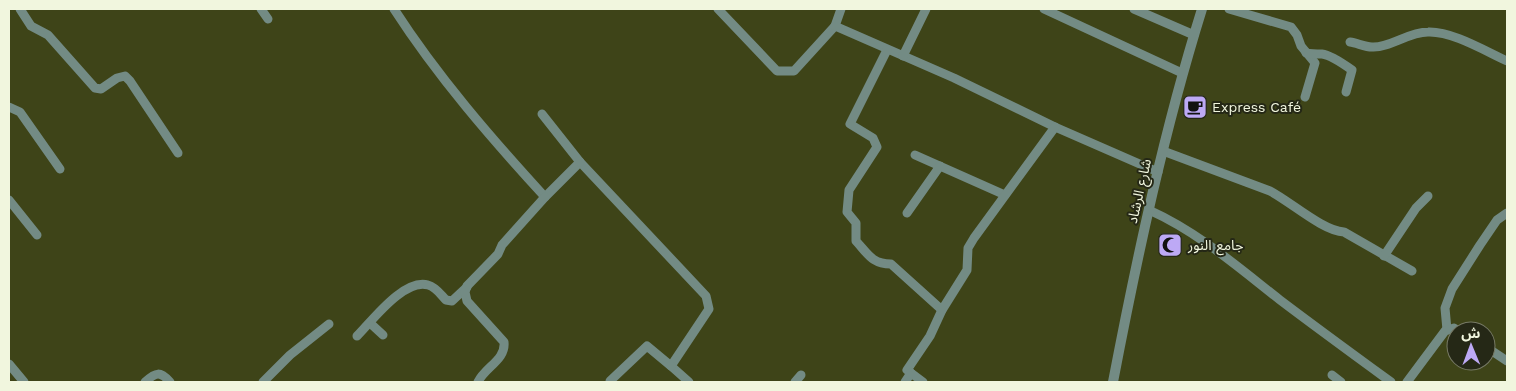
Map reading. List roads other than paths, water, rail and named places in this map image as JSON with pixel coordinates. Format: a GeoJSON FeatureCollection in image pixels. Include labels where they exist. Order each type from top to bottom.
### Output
{"type":"FeatureCollection","features":[{"type":"Feature","properties":{"kind":"street"},"geometry":{"type":"LineString","coordinates":[[20,9],[31,26],[48,35],[95,88],[101,89],[121,76],[125,76],[130,80],[178,153]]}},
{"type":"Feature","properties":{"kind":"street"},"geometry":{"type":"LineString","coordinates":[[261,9],[268,19]]}},
{"type":"Feature","properties":{"kind":"street"},"geometry":{"type":"LineString","coordinates":[[394,9],[458,97],[488,134],[545,197]]}},
{"type":"Feature","properties":{"kind":"street"},"geometry":{"type":"LineString","coordinates":[[718,9],[777,71],[794,70],[835,26],[841,9]]}},
{"type":"Feature","properties":{"kind":"street"},"geometry":{"type":"LineString","coordinates":[[903,56],[926,9]]}},
{"type":"Feature","properties":{"kind":"street"},"geometry":{"type":"LineString","coordinates":[[1044,9],[1182,73]]}},
{"type":"Feature","properties":{"kind":"street"},"geometry":{"type":"LineString","coordinates":[[1134,9],[1194,35]]}},
{"type":"Feature","properties":{"kind":"street","name":"شارع الرشاد"},"geometry":{"type":"LineString","coordinates":[[1113,382],[1163,151],[1182,73],[1202,9]]}},
{"type":"Feature","properties":{"kind":"street"},"geometry":{"type":"LineString","coordinates":[[1229,9],[1291,27],[1305,53],[1316,64],[1305,97]]}},
{"type":"Feature","properties":{"kind":"street"},"geometry":{"type":"LineString","coordinates":[[835,26],[954,78],[1055,127],[1158,172]]}},
{"type":"Feature","properties":{"kind":"street"},"geometry":{"type":"LineString","coordinates":[[1350,42],[1372,47],[1381,46],[1417,33],[1440,33],[1507,61]]}},
{"type":"Feature","properties":{"kind":"street"},"geometry":{"type":"LineString","coordinates":[[887,50],[850,124],[873,138],[877,147],[849,190],[848,212],[856,224],[856,241],[873,260],[880,264],[891,264],[942,310]]}},
{"type":"Feature","properties":{"kind":"street"},"geometry":{"type":"LineString","coordinates":[[1305,53],[1323,54],[1352,70],[1346,92]]}},
{"type":"Feature","properties":{"kind":"street"},"geometry":{"type":"LineString","coordinates":[[9,107],[20,112],[60,169]]}},
{"type":"Feature","properties":{"kind":"street"},"geometry":{"type":"LineString","coordinates":[[542,114],[580,162],[706,296],[709,308],[671,366]]}},
{"type":"Feature","properties":{"kind":"street"},"geometry":{"type":"LineString","coordinates":[[923,382],[906,370],[930,336],[942,310],[967,270],[968,248],[1055,127]]}},
{"type":"Feature","properties":{"kind":"street"},"geometry":{"type":"LineString","coordinates":[[1163,151],[1285,198],[1334,232],[1344,232],[1412,271]]}},
{"type":"Feature","properties":{"kind":"street"},"geometry":{"type":"LineString","coordinates":[[915,155],[1005,196]]}},
{"type":"Feature","properties":{"kind":"street"},"geometry":{"type":"LineString","coordinates":[[357,336],[384,306],[411,287],[420,284],[428,285],[434,288],[446,300],[452,301],[498,254],[502,246],[545,197],[580,162]]}},
{"type":"Feature","properties":{"kind":"street"},"geometry":{"type":"LineString","coordinates":[[907,213],[940,166]]}},
{"type":"Feature","properties":{"kind":"street"},"geometry":{"type":"LineString","coordinates":[[1384,256],[1416,208],[1428,196]]}},
{"type":"Feature","properties":{"kind":"street"},"geometry":{"type":"LineString","coordinates":[[9,200],[37,235]]}},
{"type":"Feature","properties":{"kind":"street"},"geometry":{"type":"LineString","coordinates":[[1149,210],[1176,223],[1205,242],[1391,382]]}},
{"type":"Feature","properties":{"kind":"street"},"geometry":{"type":"LineString","coordinates":[[1446,321],[1445,308],[1452,289],[1488,232],[1497,220],[1507,213]]}},
{"type":"Feature","properties":{"kind":"street"},"geometry":{"type":"LineString","coordinates":[[467,286],[465,292],[467,301],[504,342],[502,354],[481,376],[478,382]]}},
{"type":"Feature","properties":{"kind":"street"},"geometry":{"type":"LineString","coordinates":[[370,323],[383,335]]}},
{"type":"Feature","properties":{"kind":"street"},"geometry":{"type":"LineString","coordinates":[[263,382],[290,355],[330,324]]}},
{"type":"Feature","properties":{"kind":"street"},"geometry":{"type":"LineString","coordinates":[[1407,382],[1446,331]]}},
{"type":"Feature","properties":{"kind":"street"},"geometry":{"type":"LineString","coordinates":[[610,381],[646,346],[689,382]]}},
{"type":"Feature","properties":{"kind":"street"},"geometry":{"type":"LineString","coordinates":[[9,364],[24,382]]}},
{"type":"Feature","properties":{"kind":"street"},"geometry":{"type":"LineString","coordinates":[[905,382],[911,373]]}},
{"type":"Feature","properties":{"kind":"street"},"geometry":{"type":"LineString","coordinates":[[145,382],[153,375],[159,374],[164,375],[170,382]]}},
{"type":"Feature","properties":{"kind":"street"},"geometry":{"type":"LineString","coordinates":[[1332,375],[1341,382]]}},
{"type":"Feature","properties":{"kind":"place","name":"Express Café"},"geometry":{"type":"Point","coordinates":[1195,107]}},
{"type":"Feature","properties":{"kind":"place","name":"جامع النور"},"geometry":{"type":"Point","coordinates":[1170,245]}}]}
